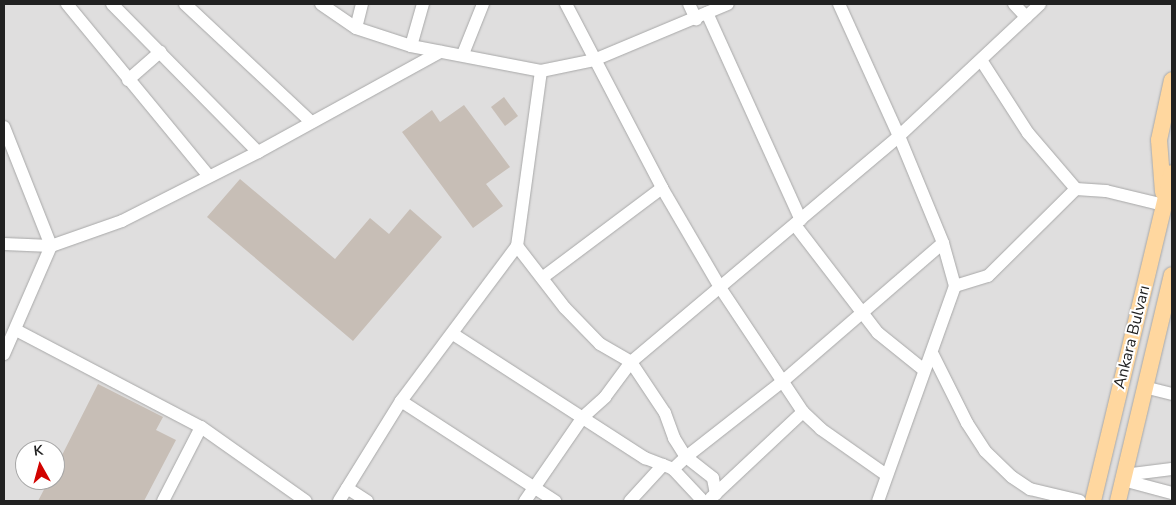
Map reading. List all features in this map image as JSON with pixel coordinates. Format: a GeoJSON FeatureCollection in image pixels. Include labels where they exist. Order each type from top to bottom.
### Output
{"type":"FeatureCollection","features":[{"type":"Feature","properties":{"kind":"main road"},"geometry":{"type":"LineString","coordinates":[[1164,205],[1159,140],[1172,80]]}},
{"type":"Feature","properties":{"kind":"main road","name":"Ankara Bulvarı"},"geometry":{"type":"LineString","coordinates":[[1093,501],[1172,173]]}},
{"type":"Feature","properties":{"kind":"main road","name":"Ankara Bulvarı"},"geometry":{"type":"LineString","coordinates":[[1118,501],[1172,274]]}},
{"type":"Feature","properties":{"kind":"street"},"geometry":{"type":"LineString","coordinates":[[67,4],[209,176]]}},
{"type":"Feature","properties":{"kind":"street"},"geometry":{"type":"LineString","coordinates":[[112,4],[258,152]]}},
{"type":"Feature","properties":{"kind":"street"},"geometry":{"type":"LineString","coordinates":[[185,4],[311,122]]}},
{"type":"Feature","properties":{"kind":"street"},"geometry":{"type":"LineString","coordinates":[[321,4],[356,28],[411,46],[462,54],[541,71],[594,60],[728,4]]}},
{"type":"Feature","properties":{"kind":"street"},"geometry":{"type":"LineString","coordinates":[[356,28],[362,4]]}},
{"type":"Feature","properties":{"kind":"street"},"geometry":{"type":"LineString","coordinates":[[411,46],[424,4]]}},
{"type":"Feature","properties":{"kind":"street"},"geometry":{"type":"LineString","coordinates":[[462,54],[483,4]]}},
{"type":"Feature","properties":{"kind":"street"},"geometry":{"type":"LineString","coordinates":[[566,4],[662,188],[721,289],[803,412],[821,429],[885,474]]}},
{"type":"Feature","properties":{"kind":"street"},"geometry":{"type":"LineString","coordinates":[[689,4],[701,16],[798,222],[878,333],[924,370]]}},
{"type":"Feature","properties":{"kind":"street"},"geometry":{"type":"LineString","coordinates":[[839,4],[900,136],[943,243],[955,286],[933,355],[924,370],[885,474],[878,501]]}},
{"type":"Feature","properties":{"kind":"street"},"geometry":{"type":"LineString","coordinates":[[1014,4],[1026,17]]}},
{"type":"Feature","properties":{"kind":"street"},"geometry":{"type":"LineString","coordinates":[[525,501],[584,417],[606,396],[631,362],[721,289],[900,136],[1040,4]]}},
{"type":"Feature","properties":{"kind":"street"},"geometry":{"type":"LineString","coordinates":[[128,80],[160,52]]}},
{"type":"Feature","properties":{"kind":"street"},"geometry":{"type":"LineString","coordinates":[[4,244],[51,246],[122,221],[258,152],[440,52]]}},
{"type":"Feature","properties":{"kind":"street"},"geometry":{"type":"LineString","coordinates":[[980,60],[1028,133],[1076,190]]}},
{"type":"Feature","properties":{"kind":"street"},"geometry":{"type":"LineString","coordinates":[[339,501],[401,401],[517,246],[541,71]]}},
{"type":"Feature","properties":{"kind":"street"},"geometry":{"type":"LineString","coordinates":[[4,129],[51,246],[4,354]]}},
{"type":"Feature","properties":{"kind":"street"},"geometry":{"type":"LineString","coordinates":[[542,278],[662,188]]}},
{"type":"Feature","properties":{"kind":"street"},"geometry":{"type":"LineString","coordinates":[[955,286],[988,276],[1076,190],[1106,190],[1164,205]]}},
{"type":"Feature","properties":{"kind":"street"},"geometry":{"type":"LineString","coordinates":[[630,501],[668,467],[686,457],[783,381],[943,243]]}},
{"type":"Feature","properties":{"kind":"street"},"geometry":{"type":"LineString","coordinates":[[517,246],[542,278],[600,344],[631,362],[665,413],[674,438],[686,457],[713,478],[712,497]]}},
{"type":"Feature","properties":{"kind":"street"},"geometry":{"type":"LineString","coordinates":[[16,330],[201,427],[306,501]]}},
{"type":"Feature","properties":{"kind":"street"},"geometry":{"type":"LineString","coordinates":[[453,334],[645,458],[668,467],[704,501]]}},
{"type":"Feature","properties":{"kind":"street"},"geometry":{"type":"LineString","coordinates":[[933,355],[967,423],[985,450],[1012,477],[1030,489],[1080,501]]}},
{"type":"Feature","properties":{"kind":"street"},"geometry":{"type":"LineString","coordinates":[[1144,387],[1172,394]]}},
{"type":"Feature","properties":{"kind":"street"},"geometry":{"type":"LineString","coordinates":[[401,401],[555,501]]}},
{"type":"Feature","properties":{"kind":"street"},"geometry":{"type":"LineString","coordinates":[[712,497],[803,412]]}},
{"type":"Feature","properties":{"kind":"street"},"geometry":{"type":"LineString","coordinates":[[163,501],[201,427]]}},
{"type":"Feature","properties":{"kind":"street"},"geometry":{"type":"LineString","coordinates":[[1123,477],[1172,469]]}},
{"type":"Feature","properties":{"kind":"street"},"geometry":{"type":"LineString","coordinates":[[1123,477],[1172,493]]}},
{"type":"Feature","properties":{"kind":"street"},"geometry":{"type":"LineString","coordinates":[[347,488],[367,501]]}},
{"type":"Feature","properties":{"kind":"shaded area"},"geometry":{"type":"Polygon","coordinates":[[[4,4],[1172,4],[1172,501],[4,501],[4,4]]]}},
{"type":"Feature","properties":{"kind":"building"},"geometry":{"type":"Polygon","coordinates":[[[504,97],[518,116],[505,126],[491,107],[504,97]]]}},
{"type":"Feature","properties":{"kind":"building"},"geometry":{"type":"Polygon","coordinates":[[[464,105],[510,167],[486,184],[503,206],[473,228],[402,132],[432,110],[440,122],[464,105]]]}},
{"type":"Feature","properties":{"kind":"building"},"geometry":{"type":"Polygon","coordinates":[[[240,179],[335,259],[370,218],[389,234],[410,209],[442,237],[353,341],[207,217],[240,179]]]}},
{"type":"Feature","properties":{"kind":"building"},"geometry":{"type":"Polygon","coordinates":[[[98,384],[163,417],[156,430],[176,440],[144,501],[38,501],[44,490],[65,490],[65,449],[98,384]]]}}]}
